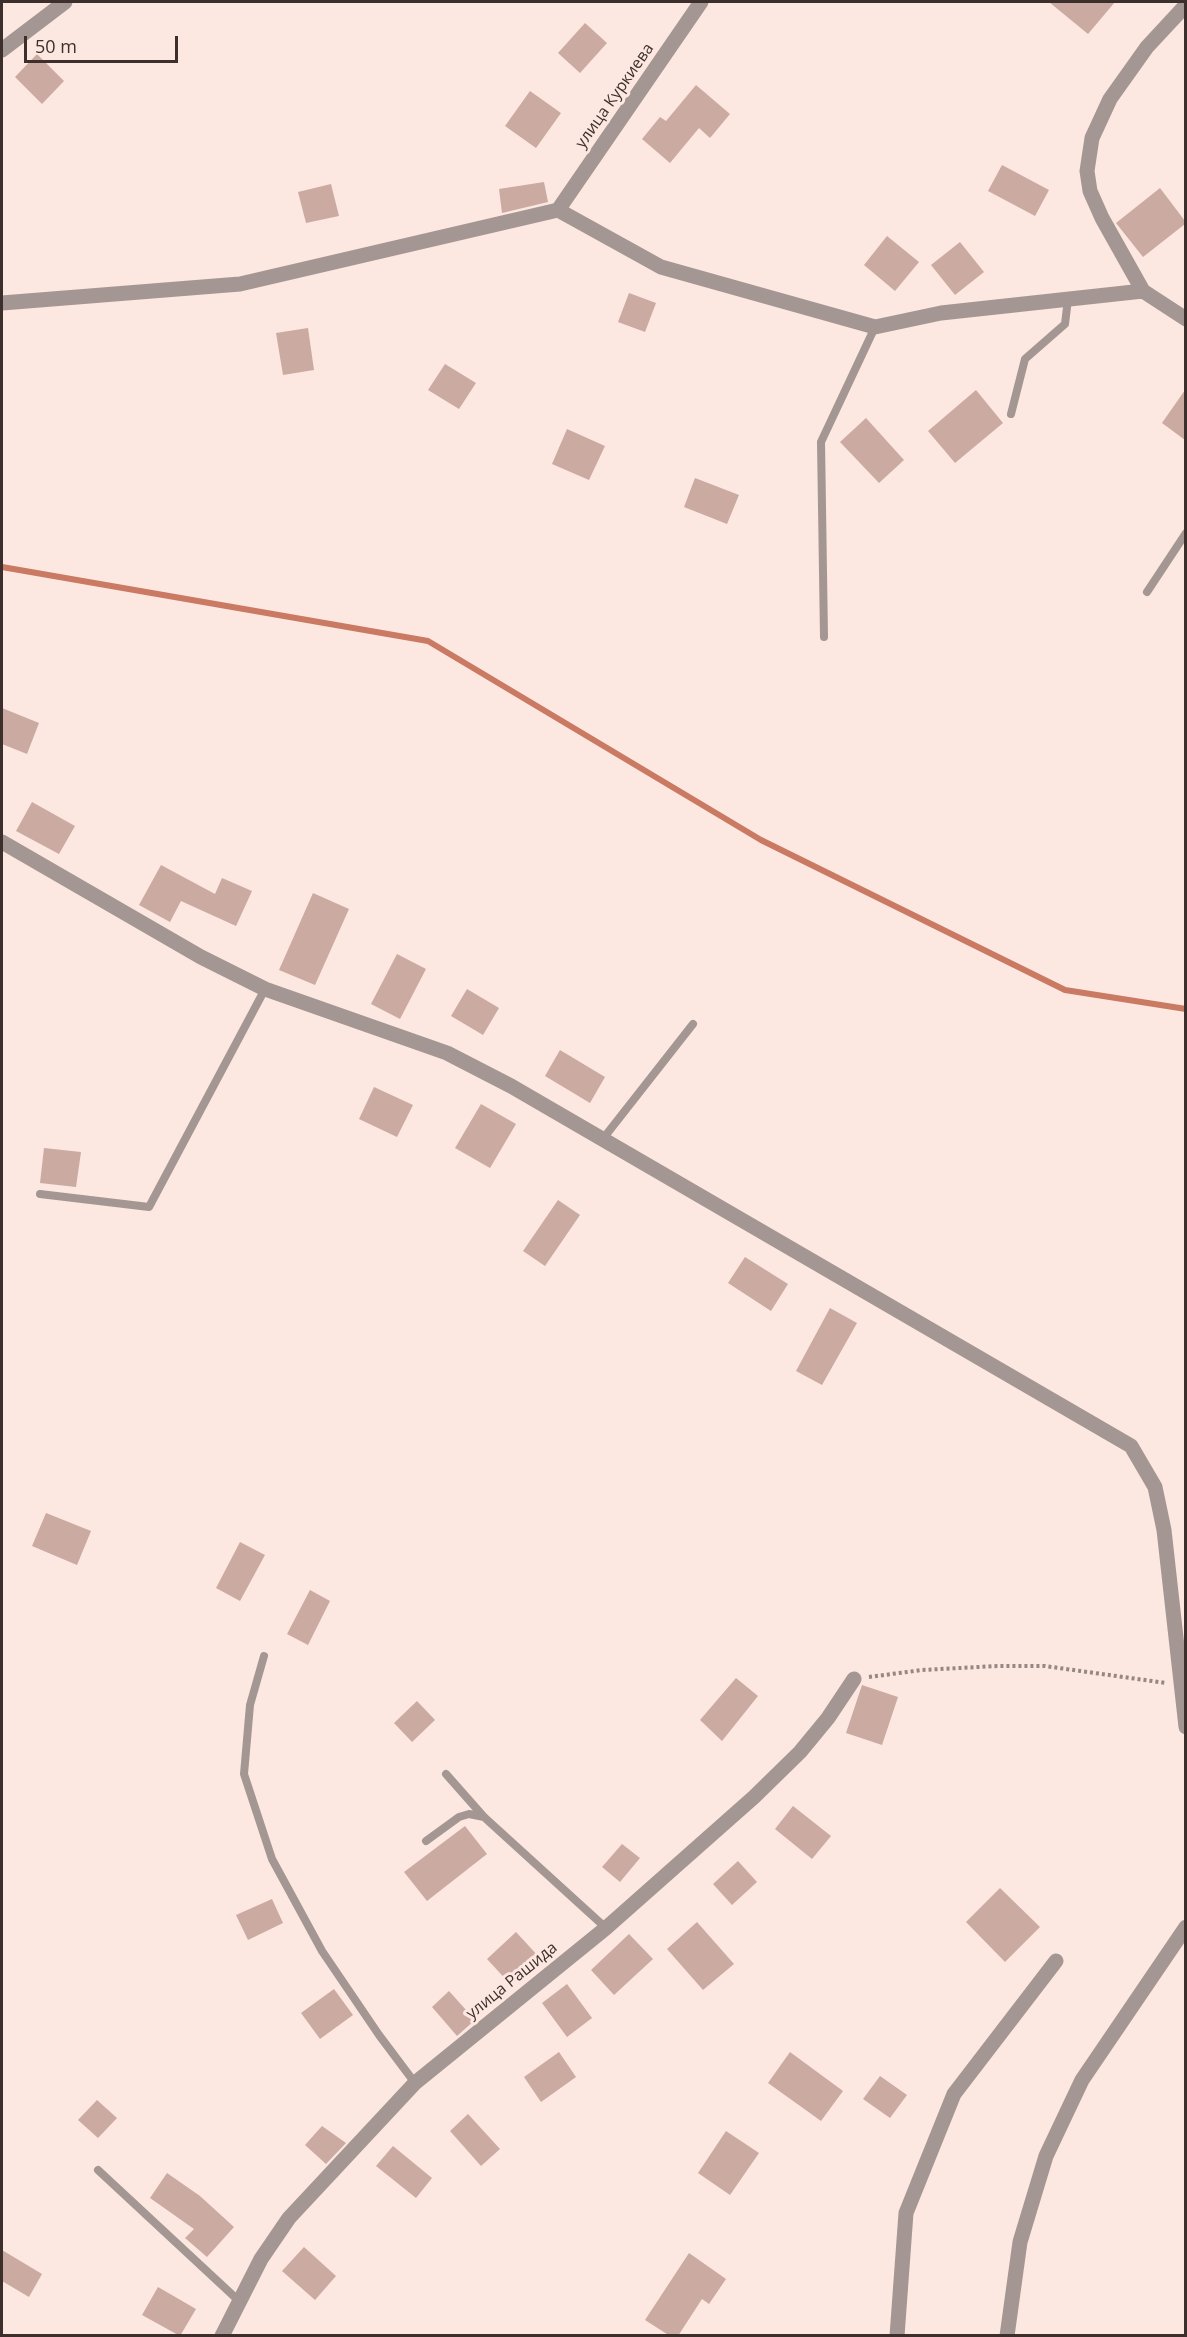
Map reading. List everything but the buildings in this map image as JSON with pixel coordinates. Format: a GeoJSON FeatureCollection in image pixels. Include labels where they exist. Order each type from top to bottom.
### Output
{"type":"FeatureCollection","features":[{"type":"Feature","properties":{"kind":"street"},"geometry":{"type":"LineString","coordinates":[[2,50],[65,2]]}},
{"type":"Feature","properties":{"kind":"street","name":"улица Куркиева"},"geometry":{"type":"LineString","coordinates":[[558,210],[702,2]]}},
{"type":"Feature","properties":{"kind":"street"},"geometry":{"type":"LineString","coordinates":[[1185,5],[1147,47],[1110,99],[1097,126],[1087,161],[1090,191],[1102,218],[1143,291],[1185,319]]}},
{"type":"Feature","properties":{"kind":"street"},"geometry":{"type":"LineString","coordinates":[[2,303],[240,284],[558,210],[661,267],[875,327],[941,313],[1143,291]]}},
{"type":"Feature","properties":{"kind":"street"},"geometry":{"type":"LineString","coordinates":[[2,842],[201,957],[265,989],[447,1053],[511,1086],[1131,1446],[1155,1487],[1164,1530],[1185,1727]]}},
{"type":"Feature","properties":{"kind":"street","name":"улица Рашида"},"geometry":{"type":"LineString","coordinates":[[222,2336],[261,2259],[289,2218],[415,2083],[606,1928],[754,1797],[800,1752],[828,1718],[854,1679]]}},
{"type":"Feature","properties":{"kind":"street"},"geometry":{"type":"LineString","coordinates":[[1007,2336],[1020,2242],[1046,2156],[1082,2080],[1185,1927]]}},
{"type":"Feature","properties":{"kind":"street"},"geometry":{"type":"LineString","coordinates":[[897,2336],[906,2213],[954,2094],[1056,1960]]}},
{"type":"Feature","properties":{"kind":"lane"},"geometry":{"type":"LineString","coordinates":[[1011,414],[1025,359],[1065,324],[1068,299]]}},
{"type":"Feature","properties":{"kind":"lane"},"geometry":{"type":"LineString","coordinates":[[824,637],[821,442],[875,327]]}},
{"type":"Feature","properties":{"kind":"lane"},"geometry":{"type":"LineString","coordinates":[[1147,592],[1185,533]]}},
{"type":"Feature","properties":{"kind":"lane"},"geometry":{"type":"LineString","coordinates":[[39,1194],[149,1207],[265,989]]}},
{"type":"Feature","properties":{"kind":"lane"},"geometry":{"type":"LineString","coordinates":[[602,1140],[693,1023]]}},
{"type":"Feature","properties":{"kind":"lane"},"geometry":{"type":"LineString","coordinates":[[264,1656],[249,1705],[244,1774],[272,1859],[322,1952],[415,2083]]}},
{"type":"Feature","properties":{"kind":"lane"},"geometry":{"type":"LineString","coordinates":[[446,1774],[484,1817],[606,1928]]}},
{"type":"Feature","properties":{"kind":"lane"},"geometry":{"type":"LineString","coordinates":[[426,1841],[459,1817],[469,1814],[484,1817]]}},
{"type":"Feature","properties":{"kind":"lane"},"geometry":{"type":"LineString","coordinates":[[98,2170],[239,2301]]}},
{"type":"Feature","properties":{"kind":"path"},"geometry":{"type":"LineString","coordinates":[[854,1679],[922,1670],[1046,1666],[1179,1685]]}},
{"type":"Feature","properties":{"kind":"waterway"},"geometry":{"type":"LineString","coordinates":[[2,567],[428,641],[761,840],[1065,990],[1186,1009]]}}]}
